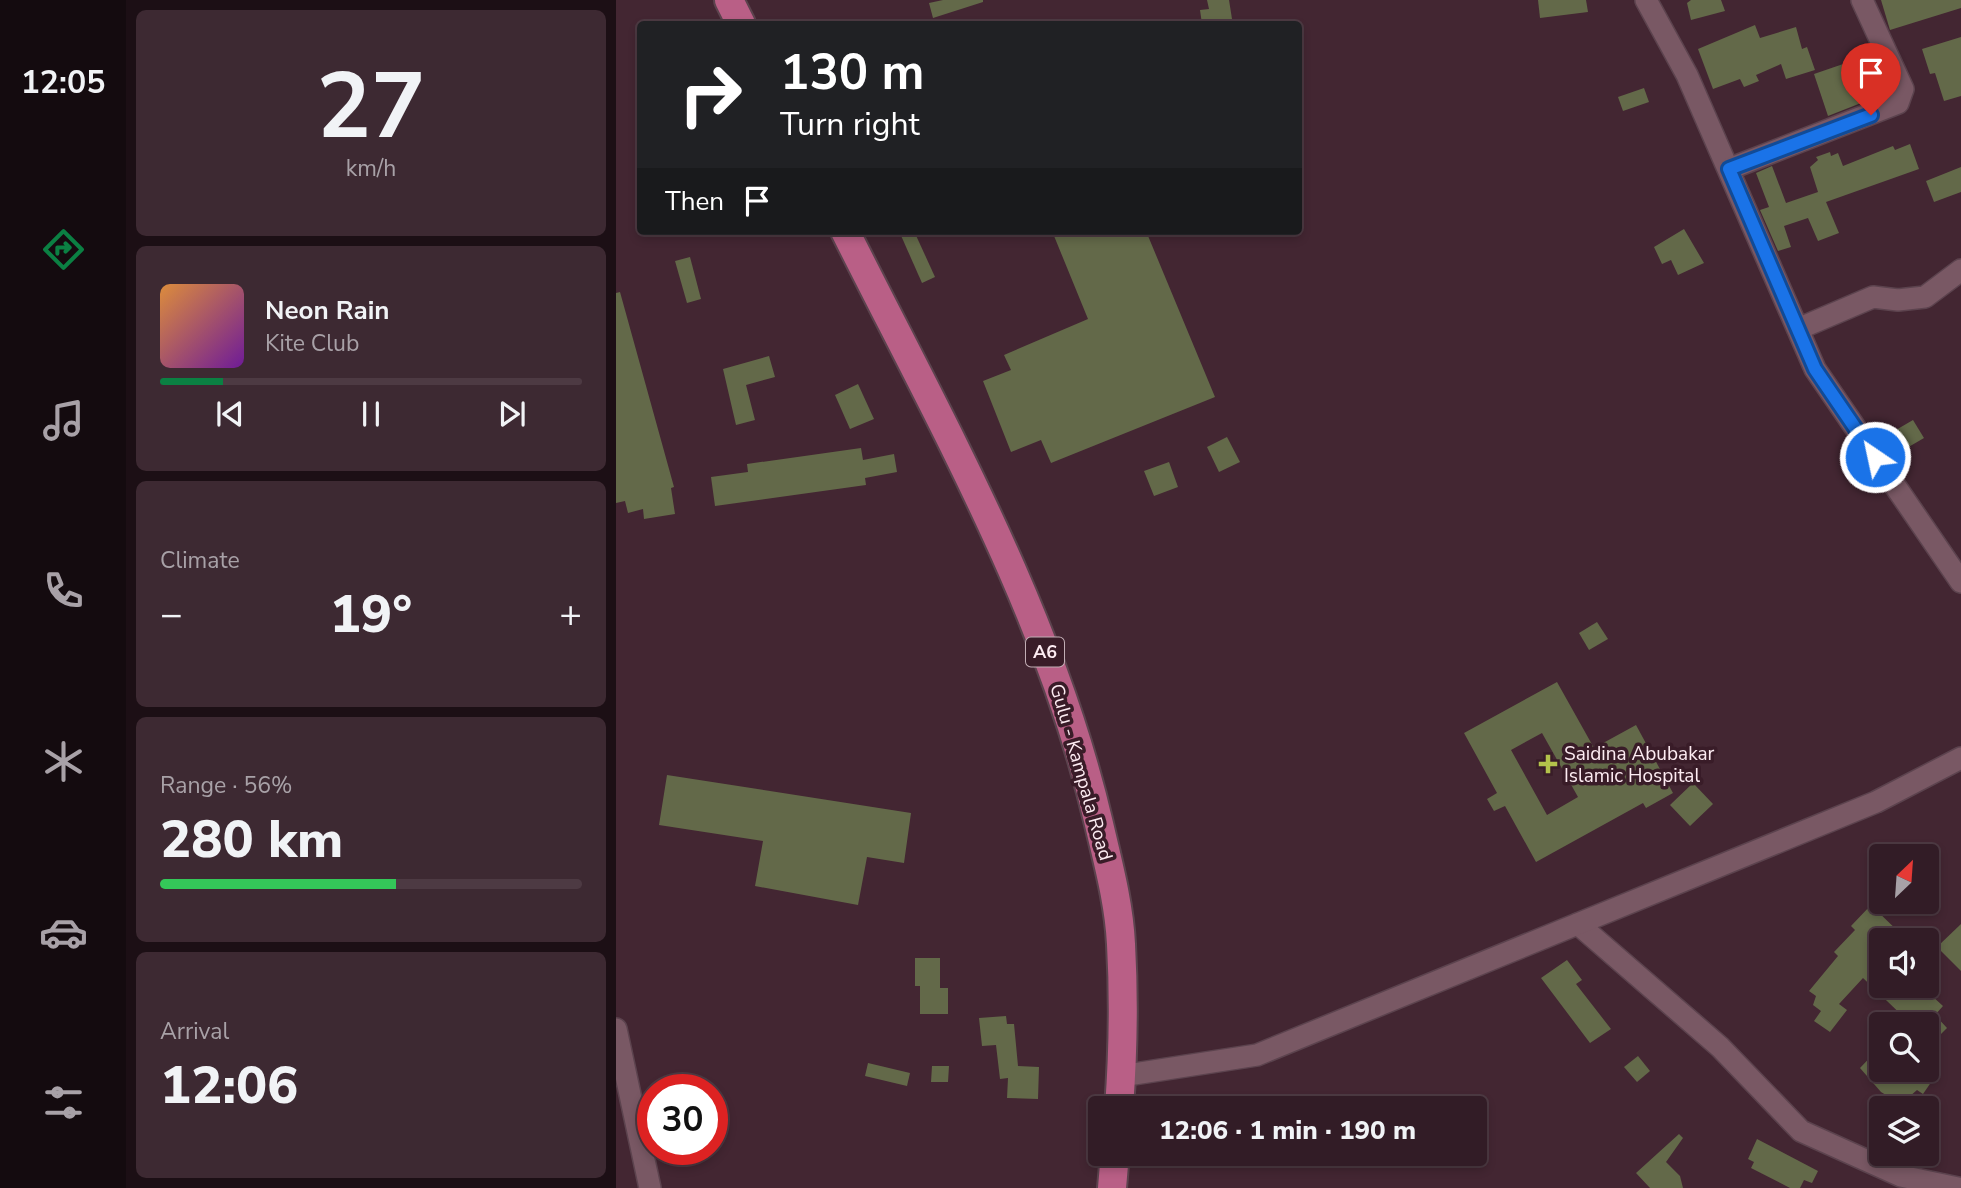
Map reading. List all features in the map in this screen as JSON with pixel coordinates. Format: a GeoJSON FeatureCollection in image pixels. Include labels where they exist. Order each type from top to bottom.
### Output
{"type":"FeatureCollection","features":[{"type":"Feature","properties":{"kind":"main road"},"geometry":{"type":"LineString","coordinates":[[729,0],[740,21]]}},
{"type":"Feature","properties":{"kind":"main road","name":"Gulu - Kampala Road"},"geometry":{"type":"LineString","coordinates":[[847,235],[975,490],[1023,595],[1057,682],[1090,787],[1114,892],[1121,943],[1120,1096]]}},
{"type":"Feature","properties":{"kind":"main road"},"geometry":{"type":"LineString","coordinates":[[1112,1188],[1114,1166]]}},
{"type":"Feature","properties":{"kind":"street"},"geometry":{"type":"LineString","coordinates":[[1646,0],[1687,75],[1815,369],[1961,582]]}},
{"type":"Feature","properties":{"kind":"street"},"geometry":{"type":"LineString","coordinates":[[1729,169],[1898,103],[1903,89],[1862,0]]}},
{"type":"Feature","properties":{"kind":"street"},"geometry":{"type":"LineString","coordinates":[[1798,329],[1873,297],[1898,300],[1925,297],[1961,270]]}},
{"type":"Feature","properties":{"kind":"street"},"geometry":{"type":"LineString","coordinates":[[1121,1076],[1257,1055],[1876,802],[1961,758]]}},
{"type":"Feature","properties":{"kind":"street"},"geometry":{"type":"LineString","coordinates":[[1578,924],[1720,1047],[1801,1131],[1900,1176],[1958,1188]]}},
{"type":"Feature","properties":{"kind":"street"},"geometry":{"type":"LineString","coordinates":[[616,1029],[650,1188]]}},
{"type":"Feature","properties":{"kind":"building"},"geometry":{"type":"Polygon","coordinates":[[[943,0],[983,2],[933,18],[929,3],[943,0]]]}},
{"type":"Feature","properties":{"kind":"building"},"geometry":{"type":"Polygon","coordinates":[[[1207,0],[1229,0],[1232,19],[1202,21],[1200,10],[1209,9],[1207,0]]]}},
{"type":"Feature","properties":{"kind":"building"},"geometry":{"type":"Polygon","coordinates":[[[1538,0],[1586,0],[1588,12],[1540,18],[1538,0]]]}},
{"type":"Feature","properties":{"kind":"building"},"geometry":{"type":"Polygon","coordinates":[[[1691,0],[1721,0],[1725,11],[1691,20],[1687,3],[1691,0]]]}},
{"type":"Feature","properties":{"kind":"building"},"geometry":{"type":"Polygon","coordinates":[[[1881,0],[1961,0],[1961,8],[1890,30],[1881,0]]]}},
{"type":"Feature","properties":{"kind":"building"},"geometry":{"type":"Polygon","coordinates":[[[1755,25],[1760,38],[1796,27],[1802,49],[1807,47],[1815,70],[1786,79],[1781,64],[1756,75],[1759,81],[1744,87],[1740,79],[1713,89],[1698,49],[1755,25]]]}},
{"type":"Feature","properties":{"kind":"building"},"geometry":{"type":"Polygon","coordinates":[[[1961,37],[1961,96],[1944,101],[1935,73],[1930,74],[1922,49],[1961,37]]]}},
{"type":"Feature","properties":{"kind":"building"},"geometry":{"type":"Polygon","coordinates":[[[1871,60],[1884,94],[1828,116],[1814,74],[1849,62],[1851,67],[1871,60]]]}},
{"type":"Feature","properties":{"kind":"building"},"geometry":{"type":"Polygon","coordinates":[[[1644,88],[1649,102],[1623,111],[1618,97],[1644,88]]]}},
{"type":"Feature","properties":{"kind":"building"},"geometry":{"type":"Polygon","coordinates":[[[1910,144],[1919,169],[1826,202],[1839,233],[1818,241],[1808,218],[1784,226],[1791,247],[1778,251],[1760,210],[1769,207],[1756,173],[1772,166],[1786,203],[1818,192],[1810,167],[1818,160],[1816,157],[1830,152],[1831,156],[1838,153],[1843,166],[1893,146],[1895,150],[1910,144]]]}},
{"type":"Feature","properties":{"kind":"building"},"geometry":{"type":"Polygon","coordinates":[[[1961,167],[1961,192],[1934,202],[1926,181],[1961,167]]]}},
{"type":"Feature","properties":{"kind":"building"},"geometry":{"type":"Polygon","coordinates":[[[1684,229],[1704,263],[1678,275],[1671,260],[1662,264],[1654,247],[1684,229]]]}},
{"type":"Feature","properties":{"kind":"building"},"geometry":{"type":"Polygon","coordinates":[[[901,235],[916,235],[935,277],[922,283],[901,235]]]}},
{"type":"Feature","properties":{"kind":"building"},"geometry":{"type":"Polygon","coordinates":[[[1054,235],[1148,235],[1215,397],[1051,463],[1041,440],[1011,452],[983,381],[1011,370],[1004,355],[1088,319],[1054,235]]]}},
{"type":"Feature","properties":{"kind":"building"},"geometry":{"type":"Polygon","coordinates":[[[690,257],[701,299],[687,303],[675,261],[690,257]]]}},
{"type":"Feature","properties":{"kind":"building"},"geometry":{"type":"Polygon","coordinates":[[[620,292],[674,487],[671,488],[675,514],[644,519],[643,509],[628,513],[625,501],[616,503],[616,293],[620,292]]]}},
{"type":"Feature","properties":{"kind":"building"},"geometry":{"type":"Polygon","coordinates":[[[769,356],[775,377],[746,385],[755,420],[736,425],[723,369],[769,356]]]}},
{"type":"Feature","properties":{"kind":"building"},"geometry":{"type":"Polygon","coordinates":[[[858,384],[874,419],[850,429],[835,395],[858,384]]]}},
{"type":"Feature","properties":{"kind":"building"},"geometry":{"type":"Polygon","coordinates":[[[1913,420],[1924,438],[1900,452],[1889,434],[1913,420]]]}},
{"type":"Feature","properties":{"kind":"building"},"geometry":{"type":"Polygon","coordinates":[[[1227,437],[1240,462],[1219,472],[1207,447],[1227,437]]]}},
{"type":"Feature","properties":{"kind":"building"},"geometry":{"type":"Polygon","coordinates":[[[861,448],[863,460],[894,454],[897,472],[865,478],[866,485],[715,506],[711,477],[748,472],[747,464],[861,448]]]}},
{"type":"Feature","properties":{"kind":"building"},"geometry":{"type":"Polygon","coordinates":[[[1169,462],[1178,487],[1154,496],[1144,471],[1169,462]]]}},
{"type":"Feature","properties":{"kind":"building"},"geometry":{"type":"Polygon","coordinates":[[[1597,622],[1608,639],[1589,650],[1579,633],[1597,622]]]}},
{"type":"Feature","properties":{"kind":"building"},"geometry":{"type":"Polygon","coordinates":[[[1557,682],[1594,748],[1636,725],[1673,793],[1646,808],[1643,803],[1536,862],[1505,806],[1494,811],[1487,799],[1497,793],[1464,733],[1557,682]],[[1542,733],[1511,750],[1547,815],[1578,797],[1542,733]]]}},
{"type":"Feature","properties":{"kind":"building"},"geometry":{"type":"Polygon","coordinates":[[[667,775],[911,813],[904,863],[867,857],[858,905],[755,886],[763,841],[659,825],[667,775]]]}},
{"type":"Feature","properties":{"kind":"building"},"geometry":{"type":"Polygon","coordinates":[[[1693,783],[1713,804],[1690,826],[1670,805],[1693,783]]]}},
{"type":"Feature","properties":{"kind":"building"},"geometry":{"type":"Polygon","coordinates":[[[1869,907],[1869,914],[1880,914],[1895,928],[1869,928],[1869,984],[1863,978],[1839,1004],[1847,1010],[1830,1032],[1814,1021],[1821,1011],[1813,1005],[1816,996],[1809,991],[1838,956],[1834,952],[1855,930],[1851,926],[1869,907]]]}},
{"type":"Feature","properties":{"kind":"building"},"geometry":{"type":"Polygon","coordinates":[[[1961,924],[1961,971],[1939,949],[1939,945],[1961,924]]]}},
{"type":"Feature","properties":{"kind":"building"},"geometry":{"type":"Polygon","coordinates":[[[915,958],[940,958],[940,988],[948,988],[948,1014],[920,1014],[920,986],[915,986],[915,958]]]}},
{"type":"Feature","properties":{"kind":"building"},"geometry":{"type":"Polygon","coordinates":[[[1567,960],[1582,980],[1576,984],[1611,1029],[1590,1043],[1541,978],[1567,960]]]}},
{"type":"Feature","properties":{"kind":"building"},"geometry":{"type":"Polygon","coordinates":[[[1884,998],[1934,998],[1943,1006],[1938,1012],[1898,1012],[1884,998]]]}},
{"type":"Feature","properties":{"kind":"building"},"geometry":{"type":"Polygon","coordinates":[[[1006,1016],[1007,1024],[1014,1024],[1018,1066],[1039,1067],[1038,1099],[1007,1098],[1008,1078],[1000,1079],[996,1045],[982,1046],[979,1018],[1006,1016]]]}},
{"type":"Feature","properties":{"kind":"building"},"geometry":{"type":"Polygon","coordinates":[[[1939,1019],[1947,1028],[1939,1036],[1939,1019]]]}},
{"type":"Feature","properties":{"kind":"building"},"geometry":{"type":"Polygon","coordinates":[[[1638,1056],[1650,1071],[1637,1082],[1624,1067],[1638,1056]]]}},
{"type":"Feature","properties":{"kind":"building"},"geometry":{"type":"Polygon","coordinates":[[[1869,1059],[1869,1078],[1860,1068],[1869,1059]]]}},
{"type":"Feature","properties":{"kind":"building"},"geometry":{"type":"Polygon","coordinates":[[[868,1063],[910,1073],[907,1086],[865,1076],[868,1063]]]}},
{"type":"Feature","properties":{"kind":"building"},"geometry":{"type":"Polygon","coordinates":[[[932,1066],[949,1066],[948,1082],[931,1082],[932,1066]]]}},
{"type":"Feature","properties":{"kind":"building"},"geometry":{"type":"Polygon","coordinates":[[[1872,1082],[1931,1082],[1923,1094],[1917,1090],[1910,1096],[1888,1096],[1872,1082]]]}},
{"type":"Feature","properties":{"kind":"building"},"geometry":{"type":"Polygon","coordinates":[[[1679,1134],[1683,1138],[1666,1162],[1680,1176],[1683,1188],[1650,1188],[1636,1173],[1679,1134]]]}},
{"type":"Feature","properties":{"kind":"building"},"geometry":{"type":"Polygon","coordinates":[[[1757,1139],[1818,1171],[1812,1183],[1804,1180],[1800,1188],[1790,1188],[1751,1168],[1754,1162],[1748,1159],[1757,1139]]]}},
{"type":"Feature","properties":{"kind":"place","name":"Saidina Abubakar Islamic Hospital"},"geometry":{"type":"Point","coordinates":[1548,764]}},
{"type":"Feature","properties":{"kind":"route"},"geometry":{"type":"LineString","coordinates":[[1871,115],[1729,169],[1815,369],[1875,457]]}}]}
